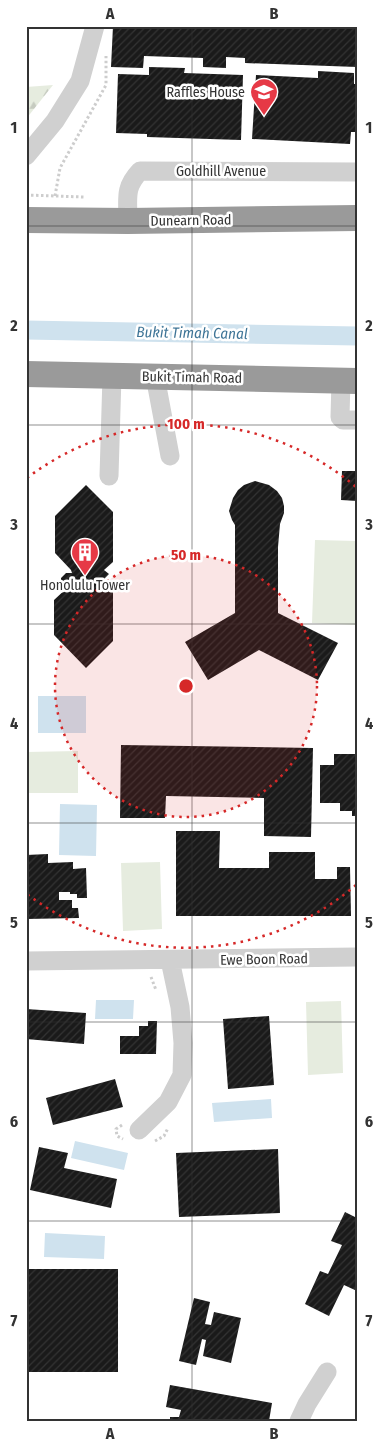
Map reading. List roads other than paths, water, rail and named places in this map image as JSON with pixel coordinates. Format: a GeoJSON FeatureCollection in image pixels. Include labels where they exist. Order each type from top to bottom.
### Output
{"type":"FeatureCollection","features":[{"type":"Feature","properties":{"kind":"highway","name":"Dunearn Road"},"geometry":{"type":"LineString","coordinates":[[26,220],[128,221],[357,218]]}},
{"type":"Feature","properties":{"kind":"highway","name":"Bukit Timah Road"},"geometry":{"type":"LineString","coordinates":[[26,374],[349,380]]}},
{"type":"Feature","properties":{"kind":"street"},"geometry":{"type":"LineString","coordinates":[[26,156],[55,121],[80,81],[95,26]]}},
{"type":"Feature","properties":{"kind":"street","name":"Goldhill Avenue"},"geometry":{"type":"LineString","coordinates":[[128,221],[128,191],[131,180],[140,171],[357,172]]}},
{"type":"Feature","properties":{"kind":"street"},"geometry":{"type":"LineString","coordinates":[[109,476],[112,376]]}},
{"type":"Feature","properties":{"kind":"street"},"geometry":{"type":"LineString","coordinates":[[155,376],[170,456]]}},
{"type":"Feature","properties":{"kind":"street"},"geometry":{"type":"LineString","coordinates":[[349,380],[340,417],[343,420],[357,420]]}},
{"type":"Feature","properties":{"kind":"street","name":"Ewe Boon Road"},"geometry":{"type":"LineString","coordinates":[[26,961],[357,958]]}},
{"type":"Feature","properties":{"kind":"street"},"geometry":{"type":"LineString","coordinates":[[139,1130],[168,1102],[182,1075],[183,1043],[180,1007],[170,960]]}},
{"type":"Feature","properties":{"kind":"street"},"geometry":{"type":"LineString","coordinates":[[300,1421],[307,1404],[327,1372]]}},
{"type":"Feature","properties":{"kind":"water"},"geometry":{"type":"Polygon","coordinates":[[[38,696],[86,696],[86,733],[38,733],[38,696]]]}},
{"type":"Feature","properties":{"kind":"water"},"geometry":{"type":"Polygon","coordinates":[[[60,804],[97,805],[96,856],[59,855],[60,804]]]}},
{"type":"Feature","properties":{"kind":"water"},"geometry":{"type":"Polygon","coordinates":[[[96,1000],[134,1000],[133,1019],[95,1019],[96,1000]]]}},
{"type":"Feature","properties":{"kind":"water"},"geometry":{"type":"Polygon","coordinates":[[[271,1099],[272,1118],[214,1122],[212,1103],[271,1099]]]}},
{"type":"Feature","properties":{"kind":"water"},"geometry":{"type":"Polygon","coordinates":[[[75,1141],[128,1153],[124,1170],[71,1158],[75,1141]]]}},
{"type":"Feature","properties":{"kind":"water"},"geometry":{"type":"Polygon","coordinates":[[[45,1233],[105,1236],[104,1259],[44,1257],[45,1233]]]}},
{"type":"Feature","properties":{"kind":"waterway","name":"Bukit Timah Canal"},"geometry":{"type":"LineString","coordinates":[[26,330],[357,336]]}},
{"type":"Feature","properties":{"kind":"place","name":"Raffles House"},"geometry":{"type":"Point","coordinates":[264,116]}},
{"type":"Feature","properties":{"kind":"place","name":"Honolulu Tower"},"geometry":{"type":"Point","coordinates":[85,576]}}]}
